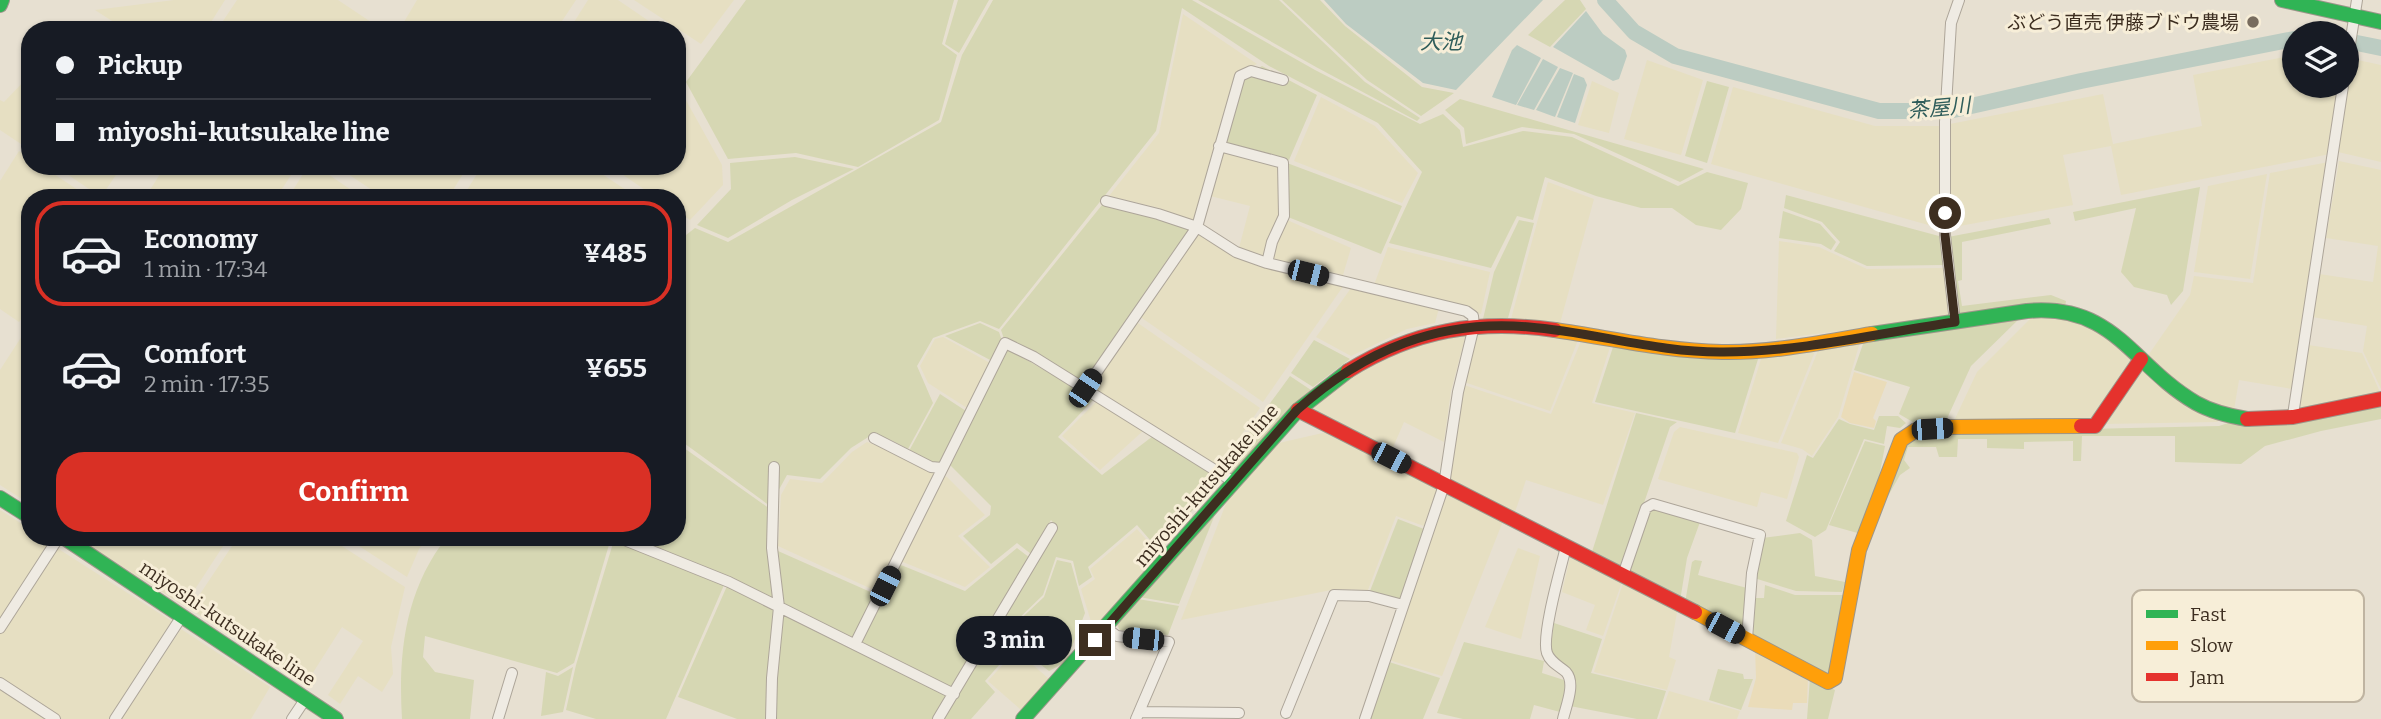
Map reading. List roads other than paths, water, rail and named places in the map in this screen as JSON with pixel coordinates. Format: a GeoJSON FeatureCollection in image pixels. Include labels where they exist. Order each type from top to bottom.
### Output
{"type":"FeatureCollection","features":[{"type":"Feature","properties":{"kind":"main road"},"geometry":{"type":"LineString","coordinates":[[2283,0],[2347,21]]}},
{"type":"Feature","properties":{"kind":"main road"},"geometry":{"type":"LineString","coordinates":[[2359,23],[2381,22]]}},
{"type":"Feature","properties":{"kind":"main road","name":"miyoshi-kutsukake line"},"geometry":{"type":"LineString","coordinates":[[1023,719],[1297,410],[1325,385],[1361,361],[1437,332],[1474,326],[1529,327],[1689,351],[1723,352],[1769,350],[2055,310],[2086,317],[2204,408],[2226,415],[2254,418],[2293,415],[2381,399]]}},
{"type":"Feature","properties":{"kind":"main road"},"geometry":{"type":"LineString","coordinates":[[1297,410],[1828,682],[1835,678],[1859,550],[1901,440],[1916,430],[2095,426],[2141,359]]}},
{"type":"Feature","properties":{"kind":"main road"},"geometry":{"type":"LineString","coordinates":[[0,498],[21,511]]}},
{"type":"Feature","properties":{"kind":"main road","name":"miyoshi-kutsukake line"},"geometry":{"type":"LineString","coordinates":[[75,546],[336,719]]}},
{"type":"Feature","properties":{"kind":"street"},"geometry":{"type":"LineString","coordinates":[[1955,322],[1945,235],[1945,122],[1951,23],[1959,0]]}},
{"type":"Feature","properties":{"kind":"street"},"geometry":{"type":"LineString","coordinates":[[2353,21],[2357,0]]}},
{"type":"Feature","properties":{"kind":"street"},"geometry":{"type":"LineString","coordinates":[[1085,388],[1197,227],[1240,76],[1251,71],[1283,80]]}},
{"type":"Feature","properties":{"kind":"street"},"geometry":{"type":"LineString","coordinates":[[2293,415],[2341,98]]}},
{"type":"Feature","properties":{"kind":"street"},"geometry":{"type":"LineString","coordinates":[[1219,146],[1283,163],[1284,216],[1272,242],[1267,263]]}},
{"type":"Feature","properties":{"kind":"street"},"geometry":{"type":"LineString","coordinates":[[1106,201],[1197,227],[1236,252],[1267,263],[1466,311],[1473,316],[1474,326],[1458,392],[1444,485],[1365,719]]}},
{"type":"Feature","properties":{"kind":"street"},"geometry":{"type":"LineString","coordinates":[[856,644],[1005,342],[1085,388],[1234,482]]}},
{"type":"Feature","properties":{"kind":"street"},"geometry":{"type":"LineString","coordinates":[[874,438],[931,467],[942,468]]}},
{"type":"Feature","properties":{"kind":"street"},"geometry":{"type":"LineString","coordinates":[[771,719],[779,607],[772,548],[774,467]]}},
{"type":"Feature","properties":{"kind":"street"},"geometry":{"type":"LineString","coordinates":[[1623,575],[1646,508],[1653,504],[1760,535],[1752,573],[1746,639]]}},
{"type":"Feature","properties":{"kind":"street"},"geometry":{"type":"LineString","coordinates":[[938,719],[1052,528]]}},
{"type":"Feature","properties":{"kind":"street"},"geometry":{"type":"LineString","coordinates":[[0,628],[55,546]]}},
{"type":"Feature","properties":{"kind":"street"},"geometry":{"type":"LineString","coordinates":[[651,546],[954,694]]}},
{"type":"Feature","properties":{"kind":"street"},"geometry":{"type":"LineString","coordinates":[[1563,719],[1571,681],[1546,652],[1549,623],[1566,547]]}},
{"type":"Feature","properties":{"kind":"street"},"geometry":{"type":"LineString","coordinates":[[1286,713],[1334,595],[1369,596],[1403,605]]}},
{"type":"Feature","properties":{"kind":"street"},"geometry":{"type":"LineString","coordinates":[[115,719],[182,616]]}},
{"type":"Feature","properties":{"kind":"street"},"geometry":{"type":"LineString","coordinates":[[1106,628],[1117,636],[1169,642],[1138,715],[1239,712]]}},
{"type":"Feature","properties":{"kind":"street"},"geometry":{"type":"LineString","coordinates":[[498,719],[512,673]]}},
{"type":"Feature","properties":{"kind":"street"},"geometry":{"type":"LineString","coordinates":[[0,683],[55,719]]}},
{"type":"Feature","properties":{"kind":"street"},"geometry":{"type":"LineString","coordinates":[[292,719],[306,698]]}},
{"type":"Feature","properties":{"kind":"water","name":"大池"},"geometry":{"type":"Polygon","coordinates":[[[1324,0],[1543,0],[1456,90],[1423,83],[1346,24],[1324,0]]]}},
{"type":"Feature","properties":{"kind":"water"},"geometry":{"type":"Polygon","coordinates":[[[1586,11],[1603,34],[1625,50],[1627,56],[1619,79],[1613,81],[1553,47],[1586,11]]]}},
{"type":"Feature","properties":{"kind":"water"},"geometry":{"type":"Polygon","coordinates":[[[1517,45],[1541,58],[1516,105],[1492,97],[1512,50],[1517,45]]]}},
{"type":"Feature","properties":{"kind":"water"},"geometry":{"type":"Polygon","coordinates":[[[1543,59],[1558,67],[1534,110],[1517,105],[1543,59]]]}},
{"type":"Feature","properties":{"kind":"water"},"geometry":{"type":"Polygon","coordinates":[[[1560,68],[1573,73],[1555,117],[1536,110],[1560,68]]]}},
{"type":"Feature","properties":{"kind":"water"},"geometry":{"type":"Polygon","coordinates":[[[1574,74],[1584,78],[1587,85],[1575,123],[1557,117],[1574,74]]]}},
{"type":"Feature","properties":{"kind":"waterway","name":"茶屋川"},"geometry":{"type":"LineString","coordinates":[[1605,0],[1634,32],[1675,56],[1879,111],[1949,111],[2081,81],[2282,41]]}},
{"type":"Feature","properties":{"kind":"waterway","name":"茶屋川"},"geometry":{"type":"LineString","coordinates":[[2359,43],[2381,48]]}},
{"type":"Feature","properties":{"kind":"place","name":"ぶどう直売 伊藤ブドウ農場"},"geometry":{"type":"Point","coordinates":[2253,22]}}]}
